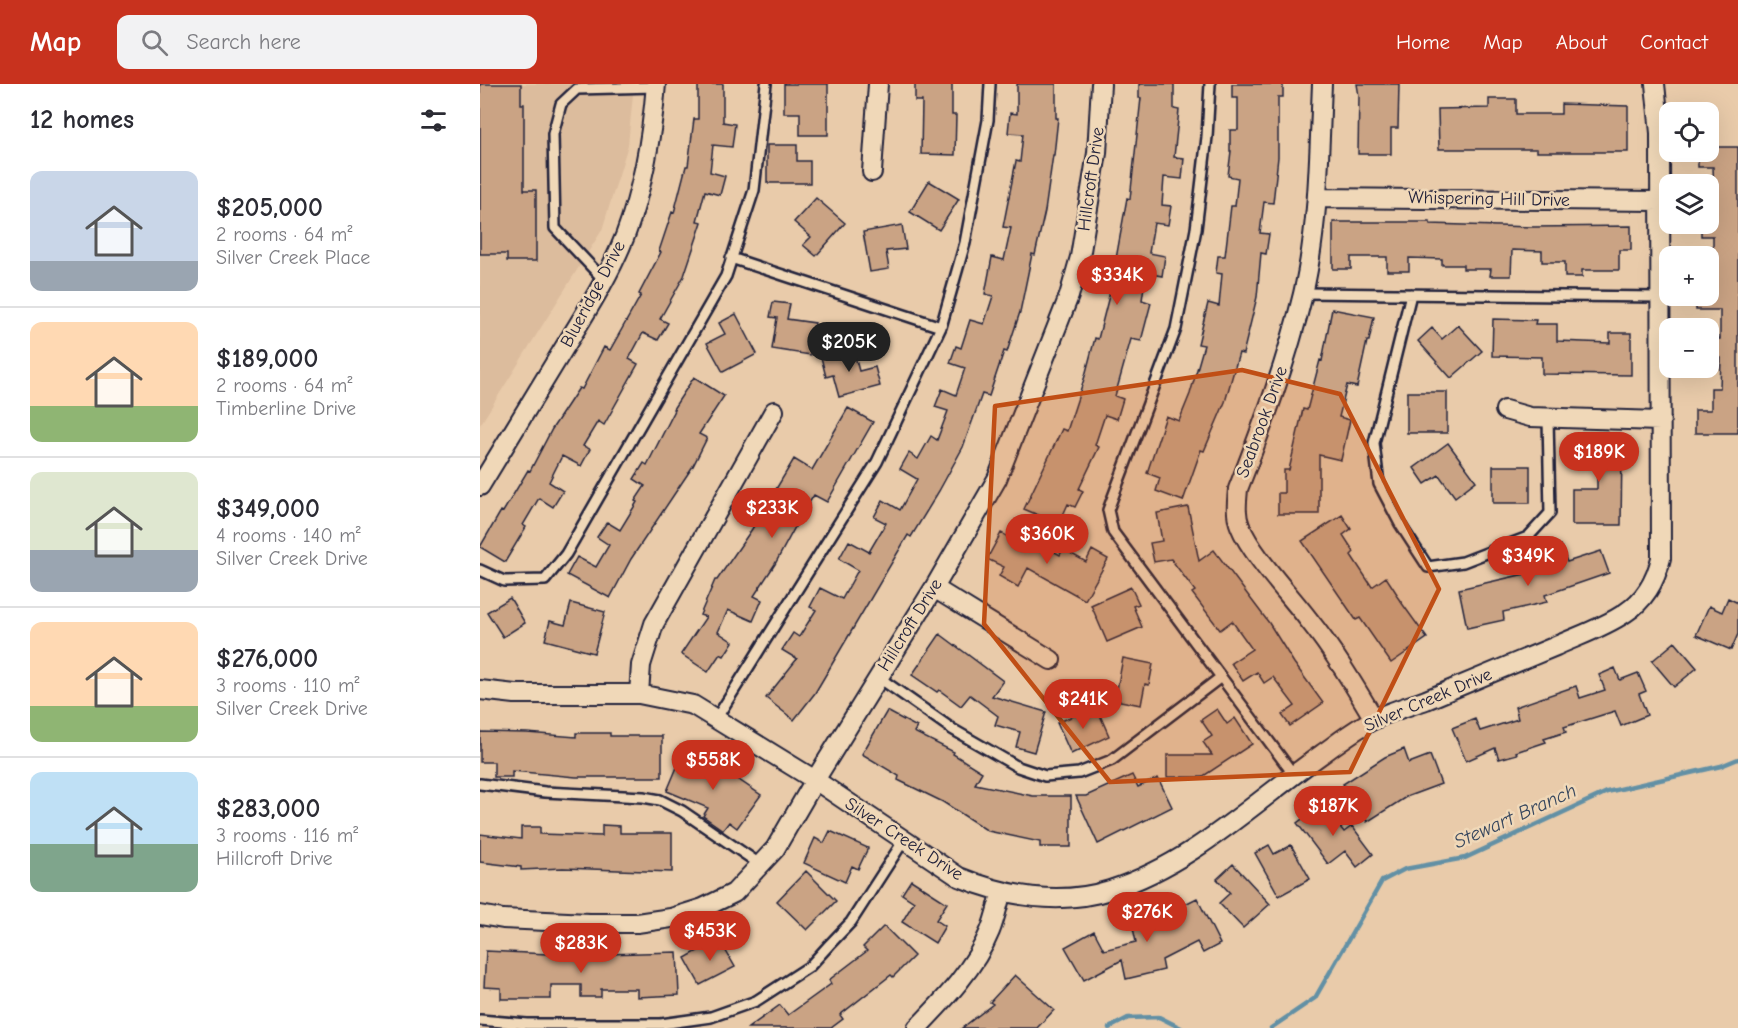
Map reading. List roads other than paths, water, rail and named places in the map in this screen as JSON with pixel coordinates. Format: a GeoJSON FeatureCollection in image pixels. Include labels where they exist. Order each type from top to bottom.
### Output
{"type":"FeatureCollection","features":[{"type":"Feature","properties":{"kind":"street"},"geometry":{"type":"LineString","coordinates":[[872,172],[878,84]]}},
{"type":"Feature","properties":{"kind":"street","name":"Hillcroft Drive"},"geometry":{"type":"LineString","coordinates":[[480,915],[502,919],[589,923],[637,923],[671,918],[703,908],[734,892],[775,849],[814,780],[934,588],[997,479],[1069,296],[1080,257],[1097,153],[1101,84]]}},
{"type":"Feature","properties":{"kind":"street","name":"Seabrook Drive"},"geometry":{"type":"LineString","coordinates":[[1322,84],[1317,198],[1303,293],[1282,372],[1238,489],[1238,516],[1247,541],[1311,621],[1356,687],[1374,719]]}},
{"type":"Feature","properties":{"kind":"street","name":"Silver Creek Drive"},"geometry":{"type":"LineString","coordinates":[[1655,84],[1660,133],[1660,174]]}},
{"type":"Feature","properties":{"kind":"street","name":"Blueridge Drive"},"geometry":{"type":"LineString","coordinates":[[480,486],[604,280],[625,236],[638,193],[650,134],[656,86]]}},
{"type":"Feature","properties":{"kind":"street","name":"Whispering Hill Drive"},"geometry":{"type":"LineString","coordinates":[[1317,198],[1659,201]]}},
{"type":"Feature","properties":{"kind":"street","name":"Silver Creek Drive"},"geometry":{"type":"LineString","coordinates":[[480,690],[515,694],[639,694],[693,705],[814,780],[959,877],[982,886],[1024,896],[1076,896],[1107,891],[1143,879],[1209,841],[1294,774],[1374,719],[1582,635],[1625,613],[1636,604],[1657,577],[1661,558],[1660,306]]}},
{"type":"Feature","properties":{"kind":"street"},"geometry":{"type":"LineString","coordinates":[[1505,410],[1530,417],[1660,421]]}},
{"type":"Feature","properties":{"kind":"street"},"geometry":{"type":"LineString","coordinates":[[639,694],[641,665],[654,624],[774,411]]}},
{"type":"Feature","properties":{"kind":"street"},"geometry":{"type":"LineString","coordinates":[[934,588],[1051,660]]}},
{"type":"Feature","properties":{"kind":"street"},"geometry":{"type":"LineString","coordinates":[[917,1028],[942,1002],[967,970],[990,932],[1002,891]]}},
{"type":"Feature","properties":{"kind":"lane"},"geometry":{"type":"LineString","coordinates":[[480,570],[504,581],[545,580],[566,554],[726,276],[754,190],[766,84]]}},
{"type":"Feature","properties":{"kind":"lane"},"geometry":{"type":"LineString","coordinates":[[716,719],[877,462],[941,327],[965,243],[988,120],[990,84]]}},
{"type":"Feature","properties":{"kind":"lane"},"geometry":{"type":"LineString","coordinates":[[1210,84],[1207,137],[1196,229],[1176,329],[1108,510],[1113,532],[1294,774]]}},
{"type":"Feature","properties":{"kind":"lane"},"geometry":{"type":"LineString","coordinates":[[604,280],[555,228],[553,134],[561,104],[577,88],[656,86]]}},
{"type":"Feature","properties":{"kind":"lane"},"geometry":{"type":"LineString","coordinates":[[732,258],[941,327]]}},
{"type":"Feature","properties":{"kind":"lane"},"geometry":{"type":"LineString","coordinates":[[1303,293],[1659,297]]}},
{"type":"Feature","properties":{"kind":"lane"},"geometry":{"type":"LineString","coordinates":[[1411,294],[1374,443],[1379,484],[1400,524],[1428,567],[1463,561],[1528,537],[1550,513],[1548,418]]}},
{"type":"Feature","properties":{"kind":"lane"},"geometry":{"type":"LineString","coordinates":[[879,677],[952,729],[1018,767],[1045,776],[1078,773],[1112,760],[1221,677]]}},
{"type":"Feature","properties":{"kind":"lane"},"geometry":{"type":"LineString","coordinates":[[480,784],[545,792],[643,797],[660,800],[682,811],[761,865]]}},
{"type":"Feature","properties":{"kind":"lane"},"geometry":{"type":"LineString","coordinates":[[480,1020],[527,1024],[661,1024],[711,1017],[756,1001],[810,966],[824,952],[850,922],[904,840]]}},
{"type":"Feature","properties":{"kind":"waterway","name":"Stewart Branch"},"geometry":{"type":"LineString","coordinates":[[1271,1028],[1315,998],[1382,881],[1405,869],[1465,858],[1607,792],[1721,766],[1738,759]]}},
{"type":"Feature","properties":{"kind":"waterway","name":"Stewart Branch"},"geometry":{"type":"LineString","coordinates":[[1109,1028],[1128,1018],[1159,1017],[1181,1028]]}}]}
